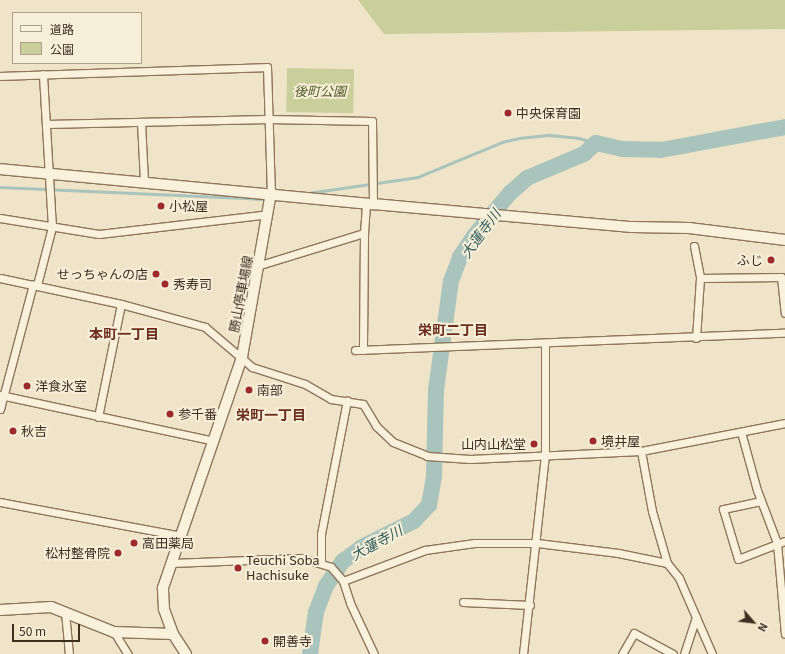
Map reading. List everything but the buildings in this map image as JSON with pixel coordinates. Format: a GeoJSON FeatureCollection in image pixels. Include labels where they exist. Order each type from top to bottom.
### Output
{"type":"FeatureCollection","features":[{"type":"Feature","properties":{"kind":"main road"},"geometry":{"type":"LineString","coordinates":[[0,169],[48,172],[370,204],[632,227],[689,228],[785,240]]}},
{"type":"Feature","properties":{"kind":"main road","name":"勝山停車場線"},"geometry":{"type":"LineString","coordinates":[[186,654],[173,634],[164,609],[163,588],[242,357],[260,265],[271,193]]}},
{"type":"Feature","properties":{"kind":"main road"},"geometry":{"type":"LineString","coordinates":[[0,610],[50,607],[114,632],[173,634]]}},
{"type":"Feature","properties":{"kind":"street"},"geometry":{"type":"LineString","coordinates":[[0,76],[266,67],[271,193]]}},
{"type":"Feature","properties":{"kind":"street"},"geometry":{"type":"LineString","coordinates":[[0,410],[1,395],[52,228],[43,74]]}},
{"type":"Feature","properties":{"kind":"street"},"geometry":{"type":"LineString","coordinates":[[46,124],[268,119],[372,122],[370,204],[364,233],[359,350],[696,338],[785,333]]}},
{"type":"Feature","properties":{"kind":"street"},"geometry":{"type":"LineString","coordinates":[[141,122],[144,181]]}},
{"type":"Feature","properties":{"kind":"street"},"geometry":{"type":"LineString","coordinates":[[0,218],[52,228],[99,234],[268,214]]}},
{"type":"Feature","properties":{"kind":"street"},"geometry":{"type":"LineString","coordinates":[[260,265],[364,233]]}},
{"type":"Feature","properties":{"kind":"street"},"geometry":{"type":"LineString","coordinates":[[694,246],[700,278],[696,338]]}},
{"type":"Feature","properties":{"kind":"street"},"geometry":{"type":"LineString","coordinates":[[0,278],[121,304],[205,326],[252,367],[305,384],[331,399],[347,400],[363,404],[376,426],[393,442],[427,456],[470,459],[545,454],[641,451],[785,423]]}},
{"type":"Feature","properties":{"kind":"street"},"geometry":{"type":"LineString","coordinates":[[700,278],[781,278],[785,313]]}},
{"type":"Feature","properties":{"kind":"street"},"geometry":{"type":"LineString","coordinates":[[98,417],[121,304]]}},
{"type":"Feature","properties":{"kind":"street"},"geometry":{"type":"LineString","coordinates":[[523,654],[537,543],[545,454],[545,343]]}},
{"type":"Feature","properties":{"kind":"street"},"geometry":{"type":"LineString","coordinates":[[1,395],[98,417],[214,440]]}},
{"type":"Feature","properties":{"kind":"street"},"geometry":{"type":"LineString","coordinates":[[321,563],[320,534],[347,400]]}},
{"type":"Feature","properties":{"kind":"street"},"geometry":{"type":"LineString","coordinates":[[741,432],[761,501],[777,543],[785,634]]}},
{"type":"Feature","properties":{"kind":"street"},"geometry":{"type":"LineString","coordinates":[[641,451],[652,510],[667,563],[679,578],[712,654]]}},
{"type":"Feature","properties":{"kind":"street"},"geometry":{"type":"LineString","coordinates":[[761,501],[723,508],[738,559],[785,541]]}},
{"type":"Feature","properties":{"kind":"street"},"geometry":{"type":"LineString","coordinates":[[0,502],[181,536]]}},
{"type":"Feature","properties":{"kind":"street"},"geometry":{"type":"LineString","coordinates":[[343,581],[425,550],[475,543],[537,543],[618,553],[667,563]]}},
{"type":"Feature","properties":{"kind":"street"},"geometry":{"type":"LineString","coordinates":[[171,563],[302,558],[331,567],[343,581],[350,603],[374,654]]}},
{"type":"Feature","properties":{"kind":"street"},"geometry":{"type":"LineString","coordinates":[[463,602],[530,605]]}},
{"type":"Feature","properties":{"kind":"street"},"geometry":{"type":"LineString","coordinates":[[65,612],[69,654]]}},
{"type":"Feature","properties":{"kind":"street"},"geometry":{"type":"LineString","coordinates":[[684,654],[696,617]]}},
{"type":"Feature","properties":{"kind":"street"},"geometry":{"type":"LineString","coordinates":[[114,632],[128,654]]}},
{"type":"Feature","properties":{"kind":"street"},"geometry":{"type":"LineString","coordinates":[[622,654],[634,633],[673,654]]}},
{"type":"Feature","properties":{"kind":"green space"},"geometry":{"type":"Polygon","coordinates":[[[358,0],[785,0],[785,29],[384,34],[358,0]]]}},
{"type":"Feature","properties":{"kind":"green space","name":"後町公園"},"geometry":{"type":"Polygon","coordinates":[[[287,68],[354,69],[353,113],[286,112],[287,68]]]}},
{"type":"Feature","properties":{"kind":"waterway","name":"大蓮寺川"},"geometry":{"type":"LineString","coordinates":[[310,654],[316,612],[326,586],[343,561],[362,547],[414,521],[429,505],[434,477],[436,390],[451,281],[460,257],[474,236],[510,193],[527,178],[584,154],[596,143],[622,149],[661,150],[785,127]]}},
{"type":"Feature","properties":{"kind":"waterway"},"geometry":{"type":"LineString","coordinates":[[308,193],[418,177],[502,142],[519,138],[550,135],[579,138],[596,143]]}},
{"type":"Feature","properties":{"kind":"waterway"},"geometry":{"type":"LineString","coordinates":[[0,187],[267,199]]}},
{"type":"Feature","properties":{"kind":"place","name":"中央保育園"},"geometry":{"type":"Point","coordinates":[508,113]}},
{"type":"Feature","properties":{"kind":"place","name":"小松屋"},"geometry":{"type":"Point","coordinates":[161,206]}},
{"type":"Feature","properties":{"kind":"place","name":"ふじ"},"geometry":{"type":"Point","coordinates":[771,260]}},
{"type":"Feature","properties":{"kind":"place","name":"せっちゃんの店"},"geometry":{"type":"Point","coordinates":[156,274]}},
{"type":"Feature","properties":{"kind":"place","name":"秀寿司"},"geometry":{"type":"Point","coordinates":[165,284]}},
{"type":"Feature","properties":{"kind":"place","name":"洋食氷室"},"geometry":{"type":"Point","coordinates":[27,386]}},
{"type":"Feature","properties":{"kind":"place","name":"南部"},"geometry":{"type":"Point","coordinates":[249,390]}},
{"type":"Feature","properties":{"kind":"place","name":"参千番"},"geometry":{"type":"Point","coordinates":[170,414]}},
{"type":"Feature","properties":{"kind":"place","name":"秋吉"},"geometry":{"type":"Point","coordinates":[13,431]}},
{"type":"Feature","properties":{"kind":"place","name":"境井屋"},"geometry":{"type":"Point","coordinates":[593,441]}},
{"type":"Feature","properties":{"kind":"place","name":"山内山松堂"},"geometry":{"type":"Point","coordinates":[534,444]}},
{"type":"Feature","properties":{"kind":"place","name":"高田薬局"},"geometry":{"type":"Point","coordinates":[134,543]}},
{"type":"Feature","properties":{"kind":"place","name":"松村整骨院"},"geometry":{"type":"Point","coordinates":[118,553]}},
{"type":"Feature","properties":{"kind":"place","name":"Teuchi Soba Hachisuke"},"geometry":{"type":"Point","coordinates":[238,568]}},
{"type":"Feature","properties":{"kind":"place","name":"開善寺"},"geometry":{"type":"Point","coordinates":[265,641]}},
{"type":"Feature","properties":{"kind":"district","name":"栄町二丁目"},"geometry":{"type":"Point","coordinates":[453,329]}},
{"type":"Feature","properties":{"kind":"district","name":"本町一丁目"},"geometry":{"type":"Point","coordinates":[124,333]}},
{"type":"Feature","properties":{"kind":"district","name":"栄町一丁目"},"geometry":{"type":"Point","coordinates":[271,414]}}]}
